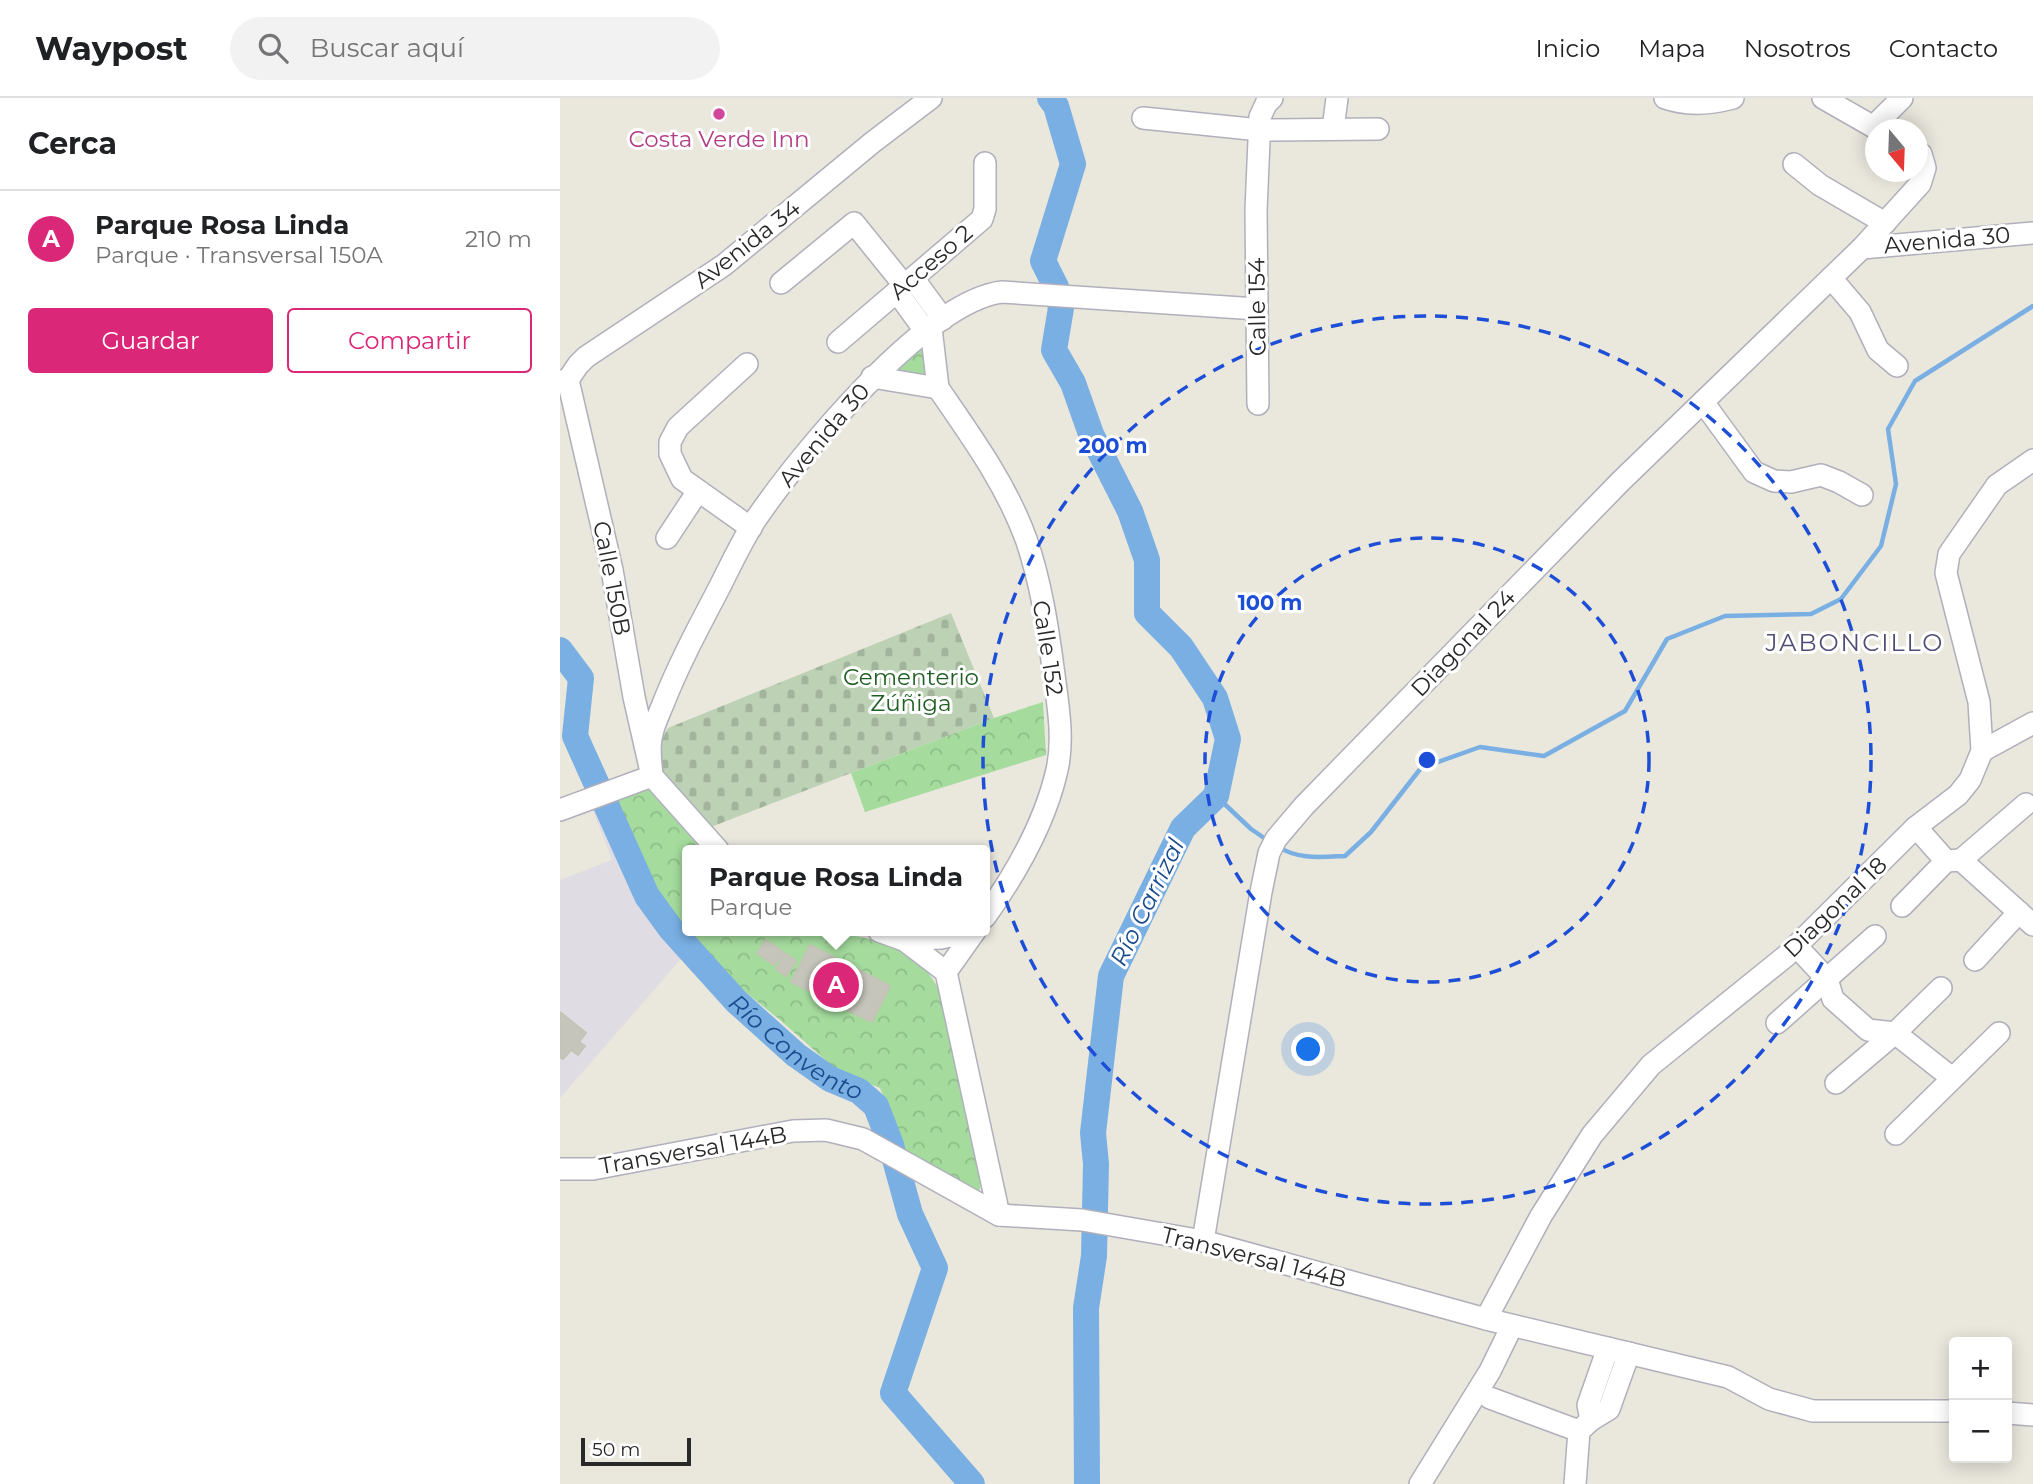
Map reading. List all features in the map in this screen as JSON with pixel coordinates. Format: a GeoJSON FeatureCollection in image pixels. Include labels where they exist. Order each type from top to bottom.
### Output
{"type":"FeatureCollection","features":[{"type":"Feature","properties":{"kind":"street","name":"Calle 154"},"geometry":{"type":"LineString","coordinates":[[1258,404],[1256,210],[1260,117],[1272,98]]}},
{"type":"Feature","properties":{"kind":"street"},"geometry":{"type":"LineString","coordinates":[[1333,129],[1337,98]]}},
{"type":"Feature","properties":{"kind":"street"},"geometry":{"type":"LineString","coordinates":[[1665,98],[1696,103],[1732,98]]}},
{"type":"Feature","properties":{"kind":"street"},"geometry":{"type":"LineString","coordinates":[[1824,98],[1865,122]]}},
{"type":"Feature","properties":{"kind":"street"},"geometry":{"type":"LineString","coordinates":[[1884,119],[1902,98]]}},
{"type":"Feature","properties":{"kind":"street","name":"Avenida 34"},"geometry":{"type":"LineString","coordinates":[[564,381],[586,357],[724,265],[924,100]]}},
{"type":"Feature","properties":{"kind":"street"},"geometry":{"type":"LineString","coordinates":[[1143,118],[1260,130],[1378,129]]}},
{"type":"Feature","properties":{"kind":"street","name":"Acceso 2"},"geometry":{"type":"LineString","coordinates":[[838,342],[982,219],[985,209],[985,163]]}},
{"type":"Feature","properties":{"kind":"street"},"geometry":{"type":"LineString","coordinates":[[1794,164],[1820,185],[1885,223]]}},
{"type":"Feature","properties":{"kind":"street","name":"Diagonal 24"},"geometry":{"type":"LineString","coordinates":[[1202,1241],[1261,892],[1269,853],[1276,839],[1304,806],[1533,571],[1862,247],[1921,182]]}},
{"type":"Feature","properties":{"kind":"street"},"geometry":{"type":"LineString","coordinates":[[780,283],[854,223],[905,285],[933,326]]}},
{"type":"Feature","properties":{"kind":"street","name":"Avenida 30"},"geometry":{"type":"LineString","coordinates":[[1862,247],[2033,233]]}},
{"type":"Feature","properties":{"kind":"street"},"geometry":{"type":"LineString","coordinates":[[1831,278],[1860,312],[1878,349],[1897,366]]}},
{"type":"Feature","properties":{"kind":"street","name":"Avenida 30"},"geometry":{"type":"LineString","coordinates":[[652,776],[651,739],[662,707],[693,637],[751,528],[817,442],[872,377],[933,326],[980,296],[1002,292],[1257,309]]}},
{"type":"Feature","properties":{"kind":"street","name":"Calle 152"},"geometry":{"type":"LineString","coordinates":[[933,326],[938,388],[993,472],[1027,542],[1044,609],[1059,722],[1059,761],[1043,818],[1013,874],[990,909]]}},
{"type":"Feature","properties":{"kind":"street"},"geometry":{"type":"LineString","coordinates":[[747,364],[678,427],[670,442],[670,454],[682,479],[751,528]]}},
{"type":"Feature","properties":{"kind":"street"},"geometry":{"type":"LineString","coordinates":[[872,377],[938,388]]}},
{"type":"Feature","properties":{"kind":"street","name":"Calle 150B"},"geometry":{"type":"LineString","coordinates":[[564,381],[612,570],[637,714],[652,776]]}},
{"type":"Feature","properties":{"kind":"street"},"geometry":{"type":"LineString","coordinates":[[1703,402],[1754,471],[1774,481],[1791,482],[1821,475],[1862,495]]}},
{"type":"Feature","properties":{"kind":"street","name":"Diagonal 18"},"geometry":{"type":"LineString","coordinates":[[1486,1320],[1541,1216],[1592,1135],[1651,1065],[1797,947],[1916,827],[1964,788],[1982,751],[1979,702],[1946,573],[1949,554],[1997,485],[2033,460]]}},
{"type":"Feature","properties":{"kind":"street"},"geometry":{"type":"LineString","coordinates":[[667,538],[698,491]]}},
{"type":"Feature","properties":{"kind":"street"},"geometry":{"type":"LineString","coordinates":[[1982,751],[2033,723]]}},
{"type":"Feature","properties":{"kind":"street"},"geometry":{"type":"LineString","coordinates":[[560,810],[652,776],[714,845]]}},
{"type":"Feature","properties":{"kind":"street"},"geometry":{"type":"LineString","coordinates":[[1902,906],[2026,804]]}},
{"type":"Feature","properties":{"kind":"street"},"geometry":{"type":"LineString","coordinates":[[1916,827],[1954,861],[2028,918],[1975,960]]}},
{"type":"Feature","properties":{"kind":"street"},"geometry":{"type":"LineString","coordinates":[[893,936],[904,940],[946,972],[999,1215]]}},
{"type":"Feature","properties":{"kind":"street"},"geometry":{"type":"LineString","coordinates":[[904,940],[950,936]]}},
{"type":"Feature","properties":{"kind":"street"},"geometry":{"type":"LineString","coordinates":[[946,972],[971,936]]}},
{"type":"Feature","properties":{"kind":"street"},"geometry":{"type":"LineString","coordinates":[[1777,1023],[1875,936]]}},
{"type":"Feature","properties":{"kind":"street"},"geometry":{"type":"LineString","coordinates":[[1797,947],[1827,979],[1833,999],[1868,1030],[1895,1033],[1952,1078]]}},
{"type":"Feature","properties":{"kind":"street"},"geometry":{"type":"LineString","coordinates":[[1836,1083],[1895,1033],[1941,988]]}},
{"type":"Feature","properties":{"kind":"street"},"geometry":{"type":"LineString","coordinates":[[1896,1134],[1999,1033]]}},
{"type":"Feature","properties":{"kind":"street","name":"Transversal 144B"},"geometry":{"type":"LineString","coordinates":[[560,1169],[593,1169],[793,1131],[826,1130],[863,1139],[999,1215],[1082,1220],[1202,1241],[1486,1320],[1728,1377],[1769,1399],[1813,1411],[1949,1411]]}},
{"type":"Feature","properties":{"kind":"street"},"geometry":{"type":"LineString","coordinates":[[1420,1484],[1490,1371],[1512,1326]]}},
{"type":"Feature","properties":{"kind":"street"},"geometry":{"type":"LineString","coordinates":[[1575,1484],[1588,1405],[1608,1348]]}},
{"type":"Feature","properties":{"kind":"street"},"geometry":{"type":"LineString","coordinates":[[1585,1426],[1609,1409],[1629,1353]]}},
{"type":"Feature","properties":{"kind":"street"},"geometry":{"type":"LineString","coordinates":[[1490,1398],[1585,1426]]}},
{"type":"Feature","properties":{"kind":"street"},"geometry":{"type":"LineString","coordinates":[[2012,1413],[2033,1415]]}},
{"type":"Feature","properties":{"kind":"shaded area"},"geometry":{"type":"Polygon","coordinates":[[[601,805],[648,911],[686,953],[560,1098],[560,880],[612,860],[592,808],[601,805]]]}},
{"type":"Feature","properties":{"kind":"green space"},"geometry":{"type":"Polygon","coordinates":[[[927,338],[931,381],[884,372],[927,338]]]}},
{"type":"Feature","properties":{"kind":"green space","name":"Cementerio Zúñiga"},"geometry":{"type":"Polygon","coordinates":[[[951,613],[994,718],[711,827],[661,772],[658,756],[668,728],[951,613]]]}},
{"type":"Feature","properties":{"kind":"green space"},"geometry":{"type":"Polygon","coordinates":[[[1043,702],[1046,755],[865,812],[851,773],[1043,702]]]}},
{"type":"Feature","properties":{"kind":"green space"},"geometry":{"type":"Polygon","coordinates":[[[644,789],[649,790],[698,845],[682,845],[682,928],[672,917],[613,802],[644,789]]]}},
{"type":"Feature","properties":{"kind":"green space"},"geometry":{"type":"Polygon","coordinates":[[[689,936],[852,936],[893,947],[915,960],[927,971],[941,994],[981,1181],[977,1193],[908,1155],[880,1088],[839,1072],[722,973],[689,936]]]}},
{"type":"Feature","properties":{"kind":"building"},"geometry":{"type":"Polygon","coordinates":[[[766,940],[796,961],[786,976],[776,969],[781,961],[778,959],[774,965],[757,953],[766,940]]]}},
{"type":"Feature","properties":{"kind":"building"},"geometry":{"type":"Polygon","coordinates":[[[810,945],[890,986],[872,1022],[791,982],[810,945]]]}},
{"type":"Feature","properties":{"kind":"building"},"geometry":{"type":"Polygon","coordinates":[[[560,1012],[586,1033],[579,1042],[585,1046],[578,1055],[571,1050],[563,1059],[560,1057],[560,1012]]]}},
{"type":"Feature","properties":{"kind":"waterway","name":"Río Carrizal"},"geometry":{"type":"LineString","coordinates":[[1050,98],[1056,106],[1073,164],[1043,261],[1056,287],[1061,308],[1054,350],[1073,383],[1091,434],[1130,511],[1147,560],[1147,613],[1181,647],[1215,698],[1228,739],[1216,796],[1183,828],[1111,976],[1093,1133],[1096,1164],[1094,1256],[1086,1308],[1087,1484]]}},
{"type":"Feature","properties":{"kind":"waterway"},"geometry":{"type":"LineString","coordinates":[[1277,846],[1301,856],[1345,856],[1371,832],[1421,768],[1480,747],[1544,756],[1625,711],[1667,639],[1725,616],[1811,614],[1841,599],[1881,546],[1896,484],[1888,429],[1915,381],[2033,306]]}},
{"type":"Feature","properties":{"kind":"waterway","name":"Río Convento"},"geometry":{"type":"LineString","coordinates":[[560,650],[581,678],[575,736],[647,896],[671,929],[736,1001],[796,1055],[830,1079],[859,1091],[876,1106],[891,1145],[910,1214],[935,1268],[893,1393],[972,1484]]}},
{"type":"Feature","properties":{"kind":"waterway"},"geometry":{"type":"LineString","coordinates":[[1216,796],[1251,829],[1267,840]]}},
{"type":"Feature","properties":{"kind":"place","name":"Costa Verde Inn"},"geometry":{"type":"Point","coordinates":[719,114]}},
{"type":"Feature","properties":{"kind":"place","name":"Parque Rosa Linda"},"geometry":{"type":"Point","coordinates":[836,985]}},
{"type":"Feature","properties":{"kind":"district","name":"JABONCILLO"},"geometry":{"type":"Point","coordinates":[1855,642]}}]}
